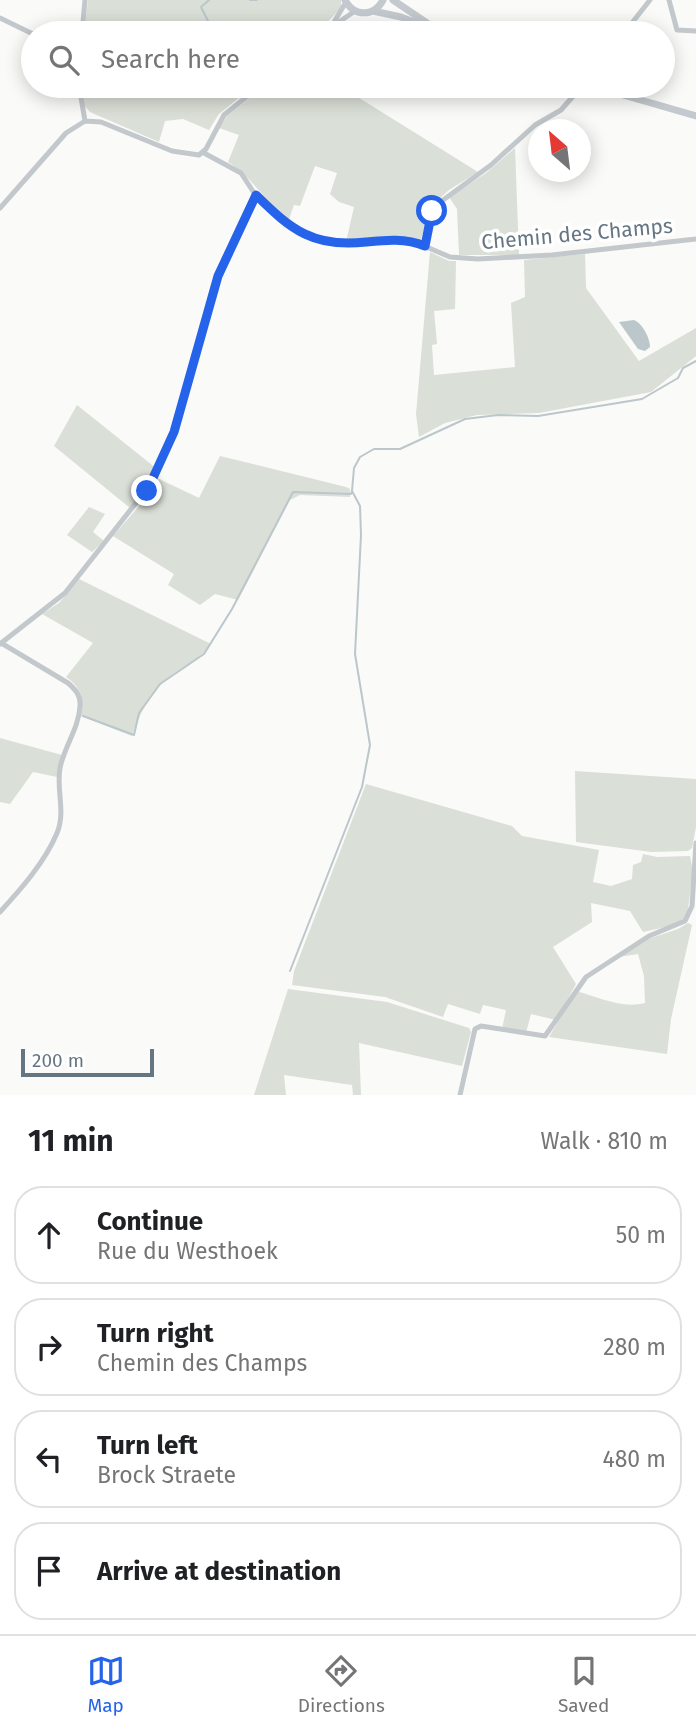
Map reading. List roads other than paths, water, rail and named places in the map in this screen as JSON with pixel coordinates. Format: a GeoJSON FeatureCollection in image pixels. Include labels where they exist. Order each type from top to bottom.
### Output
{"type":"FeatureCollection","features":[{"type":"Feature","properties":{"kind":"main road"},"geometry":{"type":"LineString","coordinates":[[373,11],[383,0]]}},
{"type":"Feature","properties":{"kind":"main road"},"geometry":{"type":"LineString","coordinates":[[393,0],[425,21]]}},
{"type":"Feature","properties":{"kind":"main road"},"geometry":{"type":"LineString","coordinates":[[346,1],[355,11],[373,11],[412,21]]}},
{"type":"Feature","properties":{"kind":"main road"},"geometry":{"type":"LineString","coordinates":[[634,98],[696,116]]}},
{"type":"Feature","properties":{"kind":"street"},"geometry":{"type":"LineString","coordinates":[[83,21],[85,0]]}},
{"type":"Feature","properties":{"kind":"street"},"geometry":{"type":"LineString","coordinates":[[633,21],[650,0]]}},
{"type":"Feature","properties":{"kind":"street"},"geometry":{"type":"LineString","coordinates":[[669,0],[674,21]]}},
{"type":"Feature","properties":{"kind":"street"},"geometry":{"type":"LineString","coordinates":[[332,21],[346,1]]}},
{"type":"Feature","properties":{"kind":"street"},"geometry":{"type":"LineString","coordinates":[[340,21],[355,11]]}},
{"type":"Feature","properties":{"kind":"street"},"geometry":{"type":"LineString","coordinates":[[0,18],[21,28]]}},
{"type":"Feature","properties":{"kind":"street"},"geometry":{"type":"LineString","coordinates":[[675,26],[676,30],[696,31]]}},
{"type":"Feature","properties":{"kind":"street"},"geometry":{"type":"LineString","coordinates":[[81,98],[85,121]]}},
{"type":"Feature","properties":{"kind":"street"},"geometry":{"type":"LineString","coordinates":[[0,208],[68,130],[85,121],[105,123],[177,152],[194,155],[204,153],[221,118],[245,98]]}},
{"type":"Feature","properties":{"kind":"street"},"geometry":{"type":"LineString","coordinates":[[425,246],[431,214],[439,203],[487,168],[535,125],[561,110],[572,98]]}},
{"type":"Feature","properties":{"kind":"street","name":"Chemin des Champs"},"geometry":{"type":"LineString","coordinates":[[204,153],[241,173],[256,195],[287,225],[313,239],[350,243],[400,240],[425,246],[450,257],[498,259],[696,239]]}},
{"type":"Feature","properties":{"kind":"street"},"geometry":{"type":"LineString","coordinates":[[0,912],[39,864],[59,829],[60,769],[80,705],[77,692],[68,683],[0,643],[65,593],[154,480],[174,432],[218,276],[256,195]]}},
{"type":"Feature","properties":{"kind":"street"},"geometry":{"type":"LineString","coordinates":[[460,1095],[475,1029],[481,1026],[545,1036],[586,977],[649,936],[685,921],[692,906],[696,843]]}},
{"type":"Feature","properties":{"kind":"waterway"},"geometry":{"type":"LineString","coordinates":[[208,21],[201,7],[209,0]]}},
{"type":"Feature","properties":{"kind":"waterway"},"geometry":{"type":"LineString","coordinates":[[250,0],[257,0]]}},
{"type":"Feature","properties":{"kind":"waterway"},"geometry":{"type":"LineString","coordinates":[[290,971],[362,787],[370,745],[355,654],[361,535],[360,506],[352,491],[354,468],[360,457],[374,449],[400,449],[465,419],[498,415],[538,416],[642,399],[678,378],[683,368],[696,361]]}},
{"type":"Feature","properties":{"kind":"waterway"},"geometry":{"type":"LineString","coordinates":[[83,716],[134,735],[139,713],[160,684],[204,654],[232,609],[293,492],[351,494],[352,491]]}}]}
